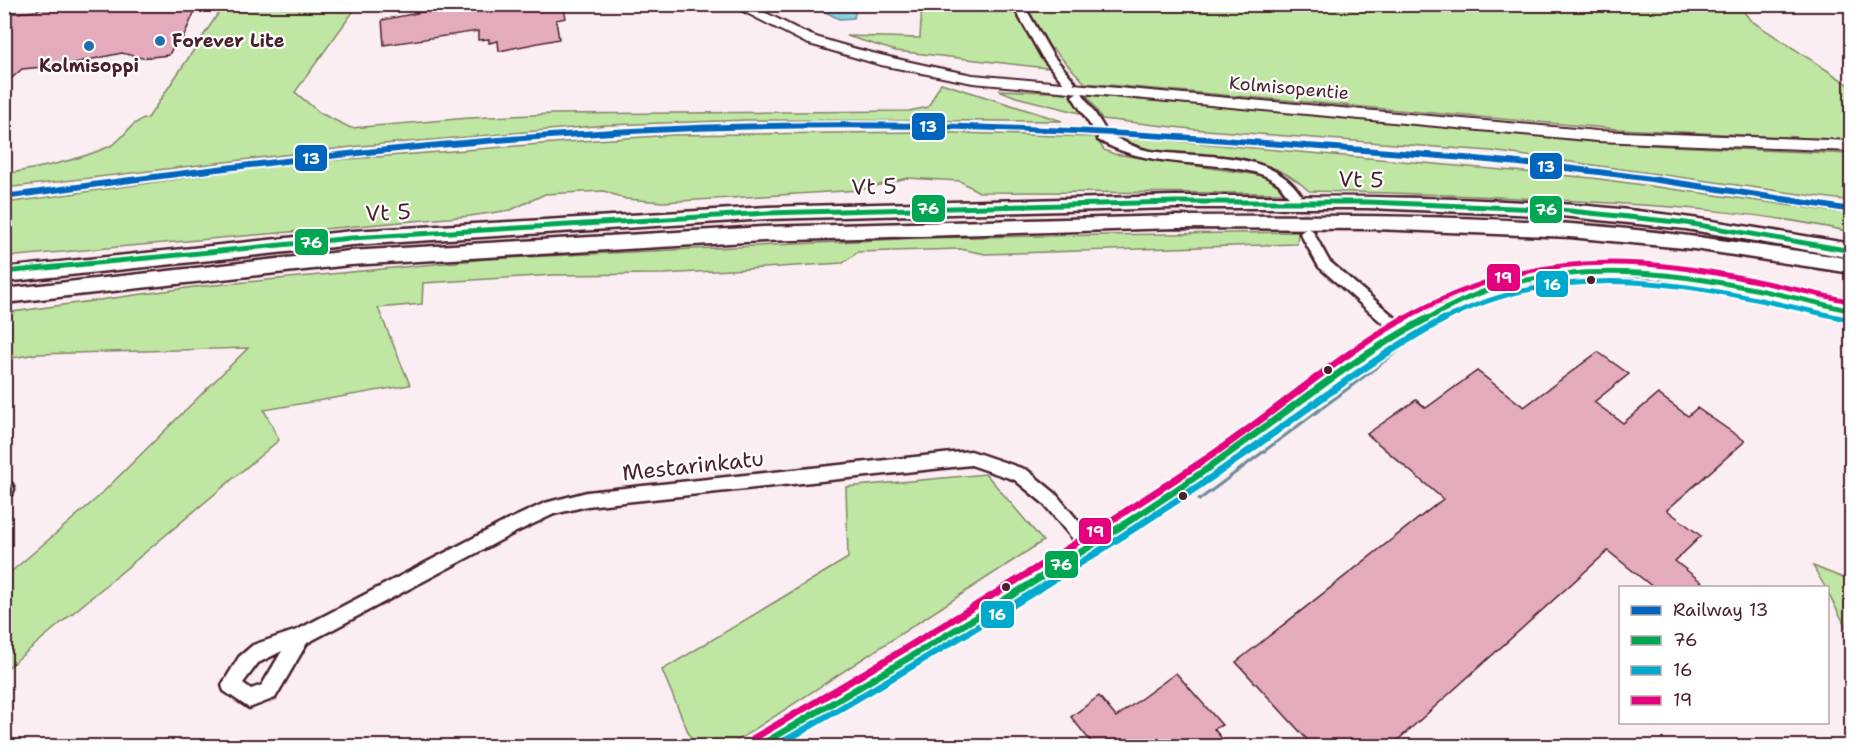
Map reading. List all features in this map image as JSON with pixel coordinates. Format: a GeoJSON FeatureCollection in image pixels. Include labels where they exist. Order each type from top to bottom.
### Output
{"type":"FeatureCollection","features":[{"type":"Feature","properties":{"kind":"highway","name":"Vt 5"},"geometry":{"type":"LineString","coordinates":[[4,273],[352,238],[755,214],[1174,202],[1368,202],[1561,210],[1686,223],[1851,251]]}},
{"type":"Feature","properties":{"kind":"highway","name":"Vt 5"},"geometry":{"type":"LineString","coordinates":[[4,296],[350,258],[763,234],[1175,222],[1375,223],[1570,230],[1694,242],[1851,266]]}},
{"type":"Feature","properties":{"kind":"main road","name":"Kolmisopentie"},"geometry":{"type":"LineString","coordinates":[[735,4],[811,40],[881,61],[973,79],[1597,136],[1851,146]]}},
{"type":"Feature","properties":{"kind":"main road"},"geometry":{"type":"LineString","coordinates":[[759,747],[921,652],[1211,467],[1401,331],[1487,291],[1537,277],[1594,271],[1648,271],[1689,276],[1851,311]]}},
{"type":"Feature","properties":{"kind":"street"},"geometry":{"type":"LineString","coordinates":[[1017,4],[1048,57],[1066,77]]}},
{"type":"Feature","properties":{"kind":"street"},"geometry":{"type":"LineString","coordinates":[[1078,96],[1100,132],[1109,142],[1140,153],[1244,165],[1273,173],[1290,185],[1295,195]]}},
{"type":"Feature","properties":{"kind":"street"},"geometry":{"type":"LineString","coordinates":[[1307,233],[1324,264],[1401,331]]}},
{"type":"Feature","properties":{"kind":"street","name":"Mestarinkatu"},"geometry":{"type":"LineString","coordinates":[[301,637],[510,527],[551,508],[587,499],[971,458],[1021,475],[1049,498],[1088,544]]}},
{"type":"Feature","properties":{"kind":"green space"},"geometry":{"type":"Polygon","coordinates":[[[922,4],[1739,5],[1750,20],[1851,86],[1851,140],[1618,129],[1085,83],[1053,49],[1040,48],[1050,66],[1047,68],[896,51],[847,36],[920,38],[922,4]]]}},
{"type":"Feature","properties":{"kind":"green space"},"geometry":{"type":"Polygon","coordinates":[[[224,5],[358,5],[295,92],[320,113],[351,128],[469,118],[553,114],[909,111],[928,107],[941,83],[1062,121],[747,120],[607,125],[360,146],[5,188],[5,174],[57,164],[96,152],[114,144],[135,123],[148,118],[224,5]]]}},
{"type":"Feature","properties":{"kind":"green space"},"geometry":{"type":"Polygon","coordinates":[[[999,90],[1072,93],[1084,114],[1016,97],[999,90]]]}},
{"type":"Feature","properties":{"kind":"green space"},"geometry":{"type":"Polygon","coordinates":[[[1087,95],[1649,145],[1851,154],[1851,201],[1491,151],[1192,129],[1102,119],[1087,95]]]}},
{"type":"Feature","properties":{"kind":"green space"},"geometry":{"type":"Polygon","coordinates":[[[925,132],[1095,137],[1104,150],[1114,154],[1273,177],[1288,193],[979,192],[960,181],[907,178],[860,190],[663,202],[626,199],[604,191],[545,194],[511,210],[470,216],[5,257],[5,203],[286,164],[674,135],[925,132]]]}},
{"type":"Feature","properties":{"kind":"green space"},"geometry":{"type":"Polygon","coordinates":[[[1119,136],[1592,178],[1851,214],[1851,232],[1783,219],[1680,208],[1510,198],[1309,191],[1293,178],[1259,163],[1223,157],[1159,152],[1119,142],[1119,136]]]}},
{"type":"Feature","properties":{"kind":"green space"},"geometry":{"type":"Polygon","coordinates":[[[1298,232],[1297,244],[985,254],[960,249],[858,252],[843,263],[664,274],[553,275],[423,283],[422,304],[378,308],[410,385],[264,410],[279,440],[5,670],[5,577],[96,499],[248,348],[37,354],[5,359],[5,313],[194,287],[487,259],[920,238],[1298,232]]]}},
{"type":"Feature","properties":{"kind":"green space"},"geometry":{"type":"Polygon","coordinates":[[[986,474],[1043,541],[729,746],[694,746],[662,670],[848,558],[846,487],[986,474]]]}},
{"type":"Feature","properties":{"kind":"green space"},"geometry":{"type":"Polygon","coordinates":[[[1813,566],[1851,581],[1851,636],[1829,595],[1829,586],[1824,586],[1813,566]]]}},
{"type":"Feature","properties":{"kind":"water"},"geometry":{"type":"Polygon","coordinates":[[[857,4],[854,18],[839,19],[812,5],[857,4]]]}},
{"type":"Feature","properties":{"kind":"building","name":"Kolmisoppi"},"geometry":{"type":"Polygon","coordinates":[[[41,4],[198,4],[182,40],[176,40],[169,55],[142,58],[122,53],[64,65],[22,69],[4,85],[4,14],[37,11],[41,4]]]}},
{"type":"Feature","properties":{"kind":"building"},"geometry":{"type":"Polygon","coordinates":[[[462,4],[563,4],[566,18],[556,20],[559,39],[499,51],[498,41],[489,43],[489,39],[478,40],[478,31],[384,45],[382,20],[462,4]]]}},
{"type":"Feature","properties":{"kind":"building"},"geometry":{"type":"Polygon","coordinates":[[[1598,352],[1629,374],[1594,402],[1623,423],[1658,394],[1688,416],[1697,408],[1745,441],[1667,510],[1701,536],[1675,561],[1706,586],[1652,586],[1608,551],[1390,747],[1314,747],[1236,662],[1443,499],[1367,434],[1416,400],[1426,408],[1477,371],[1524,407],[1598,352]]]}},
{"type":"Feature","properties":{"kind":"building"},"geometry":{"type":"Polygon","coordinates":[[[1176,673],[1222,725],[1214,729],[1229,747],[1095,747],[1071,717],[1099,696],[1116,717],[1176,673]]]}},
{"type":"Feature","properties":{"kind":"waterway"},"geometry":{"type":"LineString","coordinates":[[1199,500],[1414,339]]}},
{"type":"Feature","properties":{"kind":"tunnel"},"geometry":{"type":"LineString","coordinates":[[1295,195],[1307,233]]}},
{"type":"Feature","properties":{"kind":"rail line","name":"13"},"geometry":{"type":"LineString","coordinates":[[4,197],[275,162],[456,143],[637,130],[861,125],[1126,133],[1451,157],[1565,168],[1852,210]]}},
{"type":"Feature","properties":{"kind":"transit line","name":"76"},"geometry":{"type":"LineString","coordinates":[[4,272],[352,238],[767,213],[1174,202],[1368,202],[1561,210],[1686,223],[1852,251]]}},
{"type":"Feature","properties":{"kind":"transit line","name":"19"},"geometry":{"type":"LineString","coordinates":[[754,738],[925,637],[1148,497],[1227,444],[1395,324],[1462,292],[1533,269],[1571,263],[1611,261],[1693,269],[1775,284],[1852,302]]}},
{"type":"Feature","properties":{"kind":"transit line","name":"76"},"geometry":{"type":"LineString","coordinates":[[759,746],[931,645],[1100,540],[1211,467],[1368,354],[1452,305],[1496,288],[1540,277],[1580,272],[1619,271],[1736,285],[1852,311]]}},
{"type":"Feature","properties":{"kind":"transit line","name":"16"},"geometry":{"type":"LineString","coordinates":[[776,746],[943,648],[1107,546],[1215,475],[1368,364],[1408,339],[1449,317],[1492,299],[1538,286],[1615,279],[1695,287],[1850,320]]}},
{"type":"Feature","properties":{"kind":"place","name":"Forever Lite"},"geometry":{"type":"Point","coordinates":[160,41]}},
{"type":"Feature","properties":{"kind":"place","name":"Kolmisoppi"},"geometry":{"type":"Point","coordinates":[89,46]}}]}
